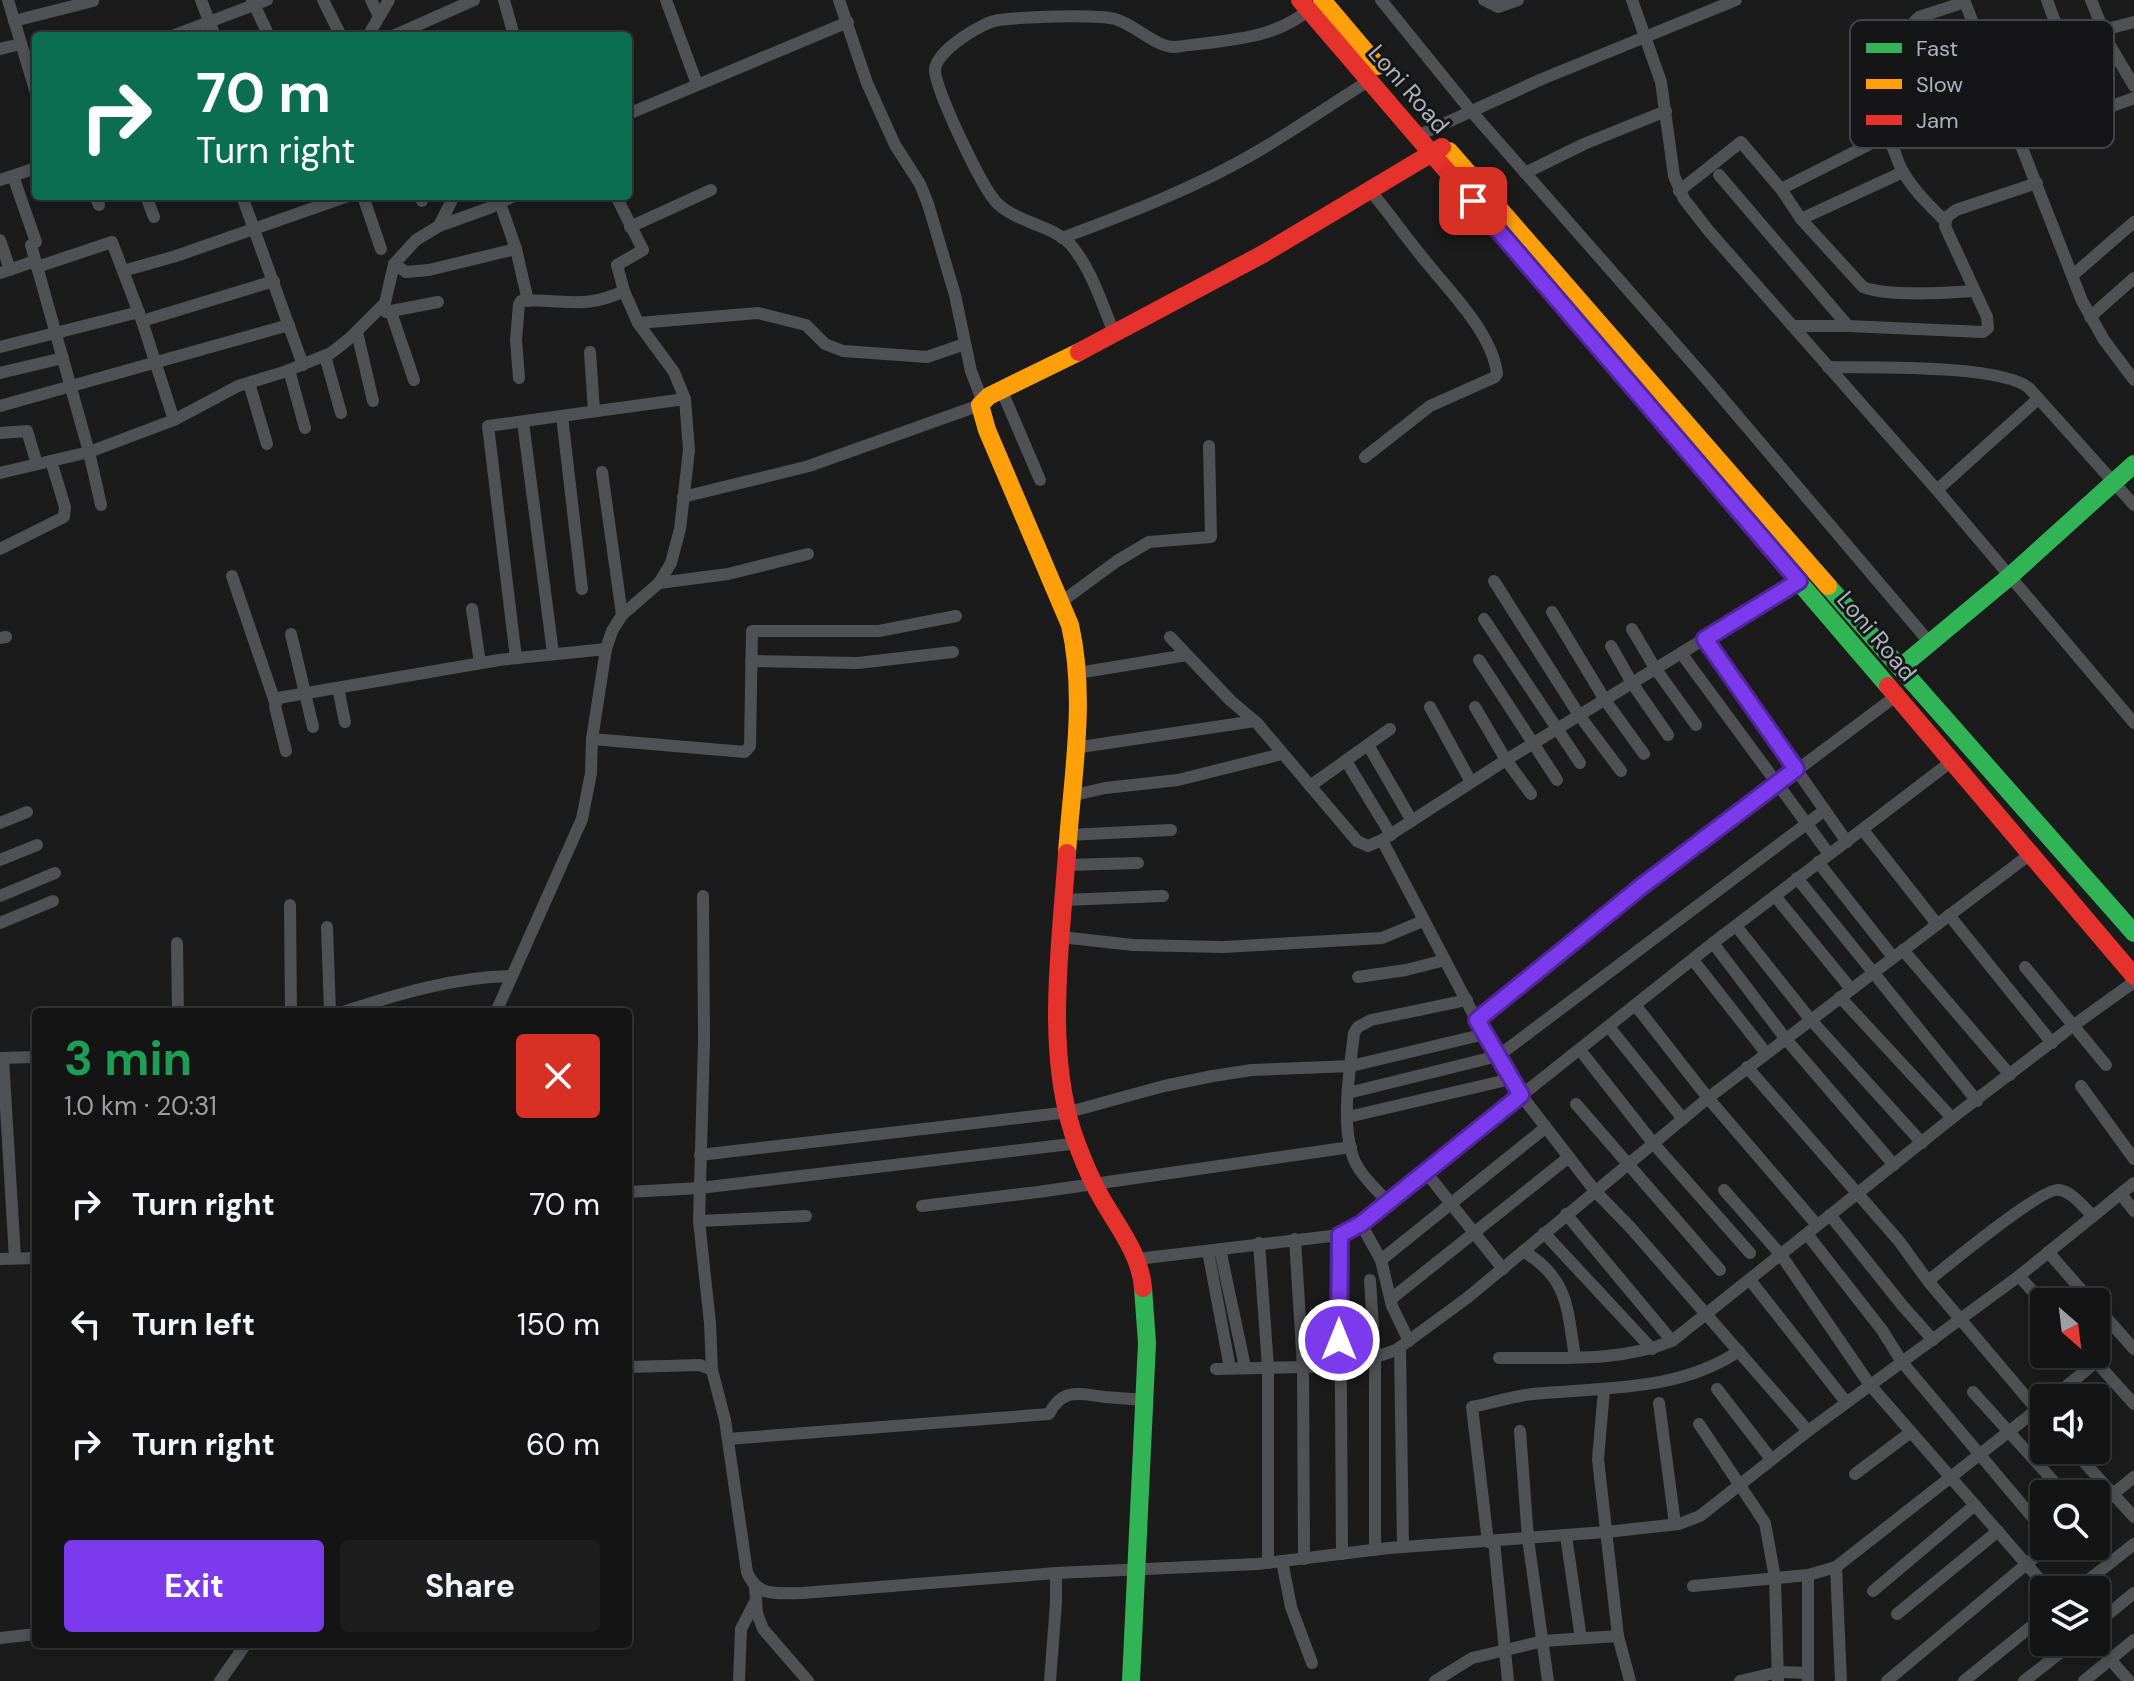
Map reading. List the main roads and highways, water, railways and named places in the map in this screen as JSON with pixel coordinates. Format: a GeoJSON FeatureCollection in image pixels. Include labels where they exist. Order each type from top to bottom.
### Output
{"type":"FeatureCollection","features":[{"type":"Feature","properties":{"kind":"main road","name":"Loni Road"},"geometry":{"type":"LineString","coordinates":[[1312,3],[1370,80],[1424,132]]}},
{"type":"Feature","properties":{"kind":"main road","name":"Loni Road"},"geometry":{"type":"LineString","coordinates":[[1312,3],[1644,389],[1799,581],[2134,979]]}},
{"type":"Feature","properties":{"kind":"main road"},"geometry":{"type":"LineString","coordinates":[[1131,1681],[1147,1343],[1142,1278],[1137,1259],[1082,1159],[1065,1096],[1058,1034],[1078,673],[1074,642],[1061,602],[987,430],[981,402],[1263,254],[1438,149]]}},
{"type":"Feature","properties":{"kind":"main road","name":"Loni Road"},"geometry":{"type":"LineString","coordinates":[[1644,389],[1830,588],[2134,933]]}},
{"type":"Feature","properties":{"kind":"main road"},"geometry":{"type":"LineString","coordinates":[[1901,667],[2009,577],[2134,464]]}},
{"type":"Feature","properties":{"kind":"main road"},"geometry":{"type":"LineString","coordinates":[[1816,601],[1830,588]]}}]}
